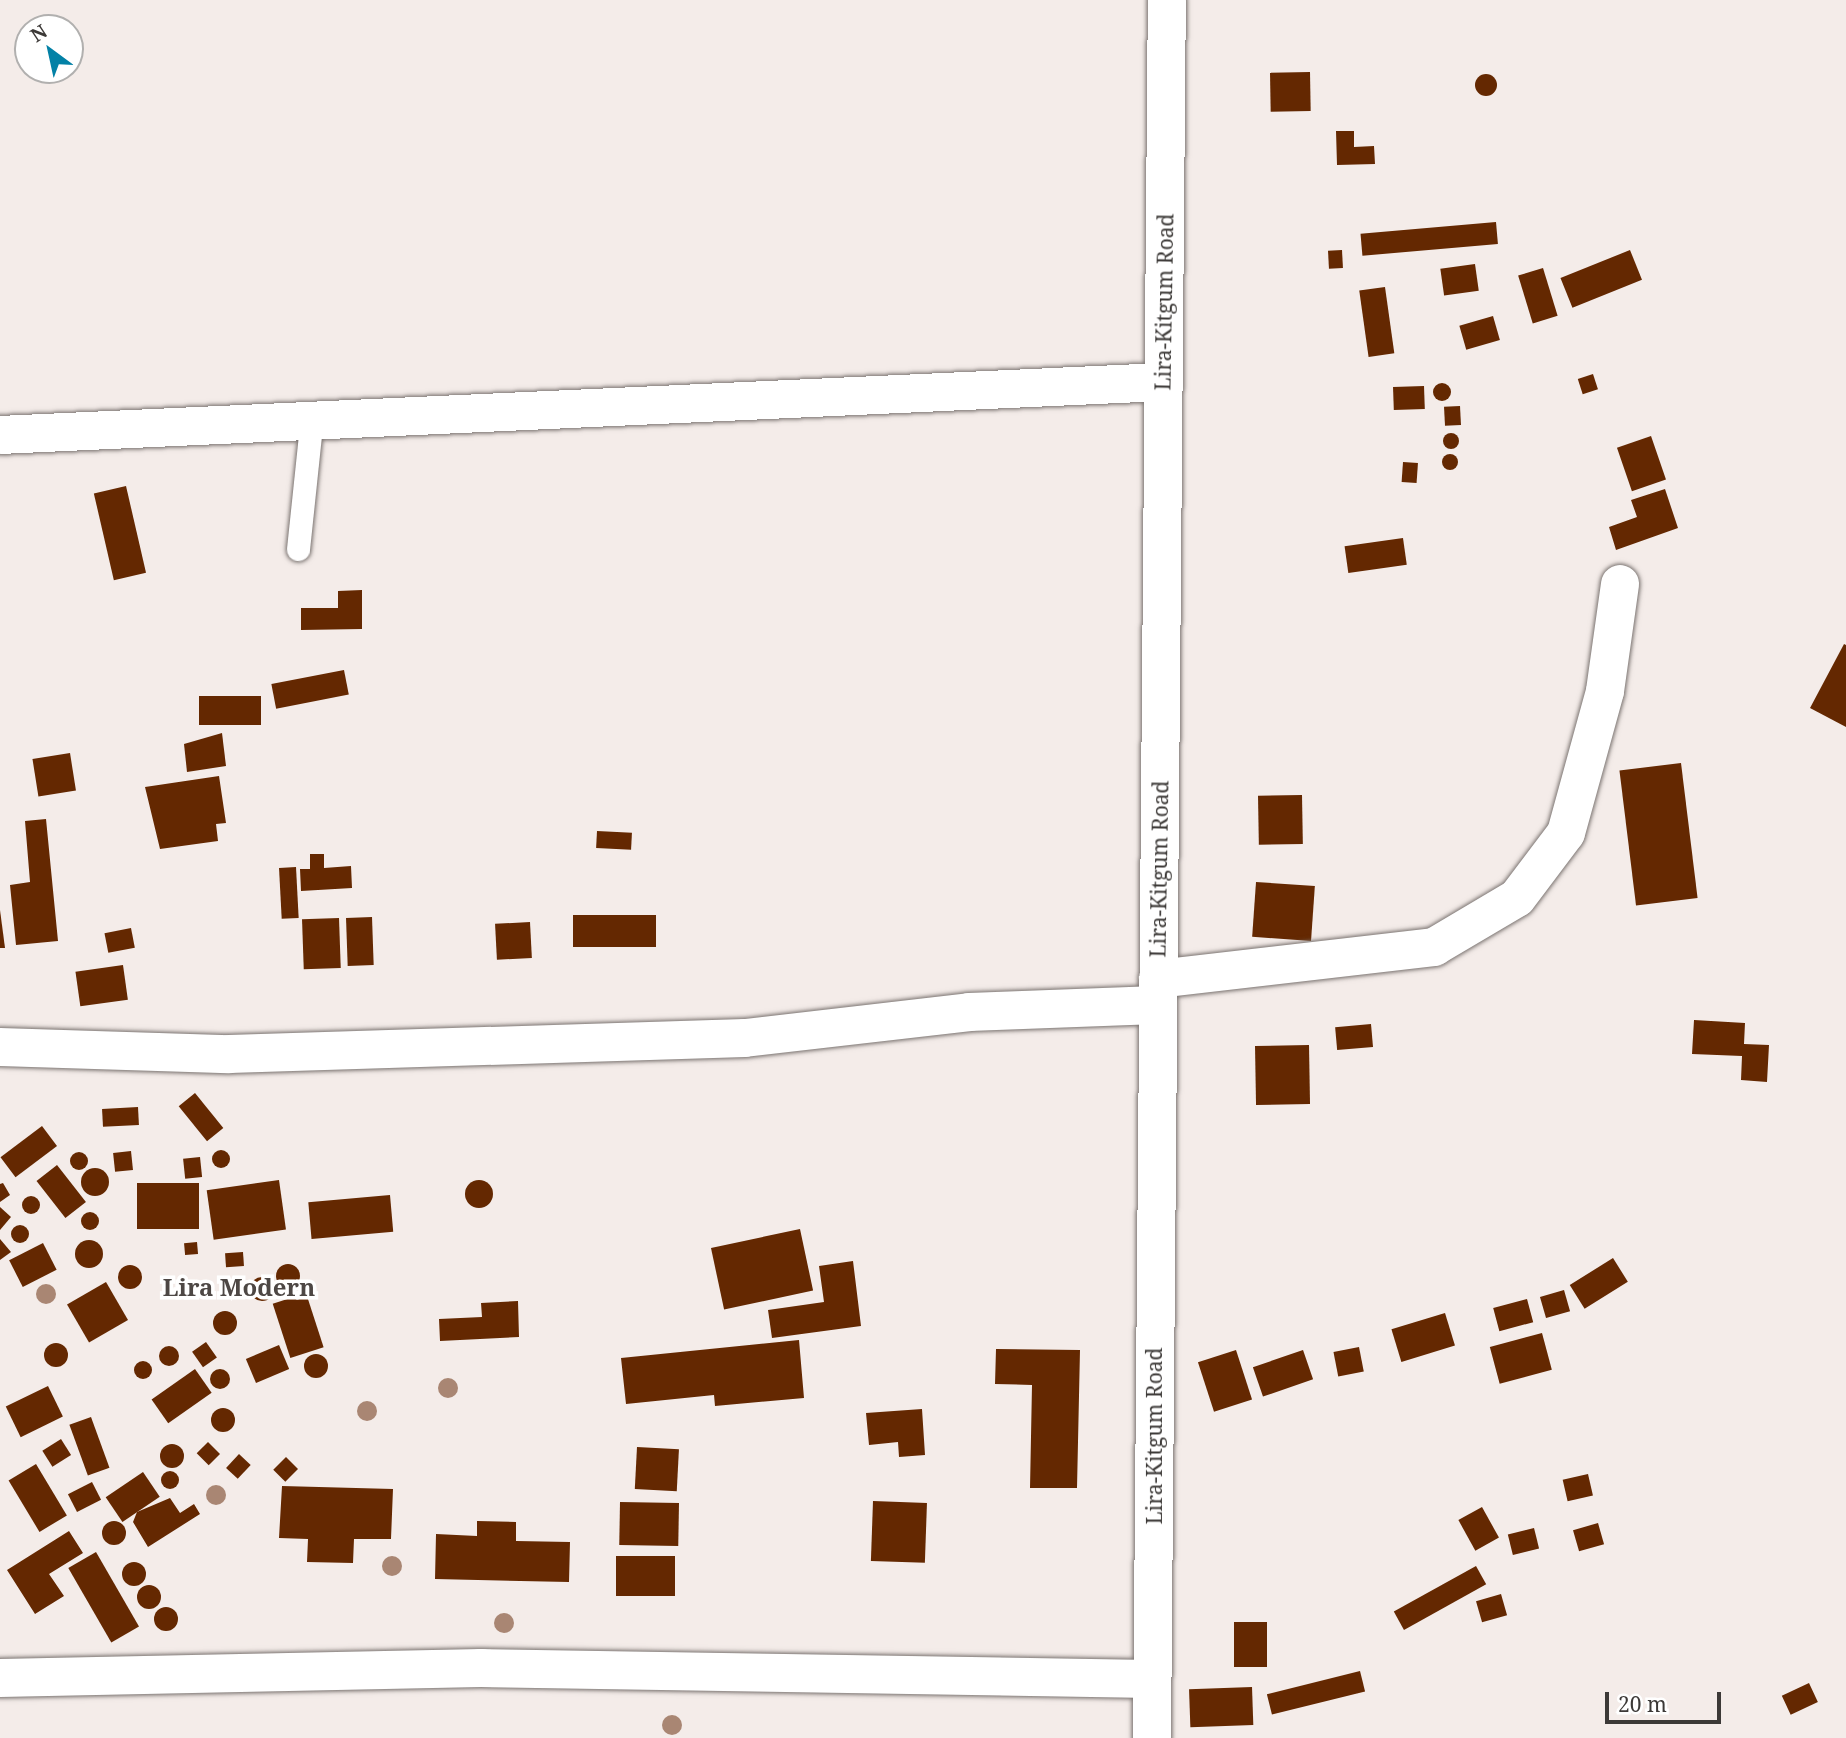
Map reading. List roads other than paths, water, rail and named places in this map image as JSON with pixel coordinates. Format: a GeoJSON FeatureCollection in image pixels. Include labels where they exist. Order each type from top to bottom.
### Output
{"type":"FeatureCollection","features":[{"type":"Feature","properties":{"kind":"street","name":"Lira-Kitgum Road"},"geometry":{"type":"LineString","coordinates":[[1152,1738],[1167,0]]}},
{"type":"Feature","properties":{"kind":"street"},"geometry":{"type":"LineString","coordinates":[[0,435],[311,425],[1164,382]]}},
{"type":"Feature","properties":{"kind":"street"},"geometry":{"type":"LineString","coordinates":[[0,1047],[229,1054],[745,1038],[1158,992],[1434,947],[1517,898],[1566,834],[1602,704],[1620,584]]}},
{"type":"Feature","properties":{"kind":"street"},"geometry":{"type":"LineString","coordinates":[[0,1678],[481,1668],[1152,1679]]}},
{"type":"Feature","properties":{"kind":"lane"},"geometry":{"type":"LineString","coordinates":[[298,549],[311,425]]}},
{"type":"Feature","properties":{"kind":"district","name":"Lira Modern"},"geometry":{"type":"Point","coordinates":[239,1287]}}]}
